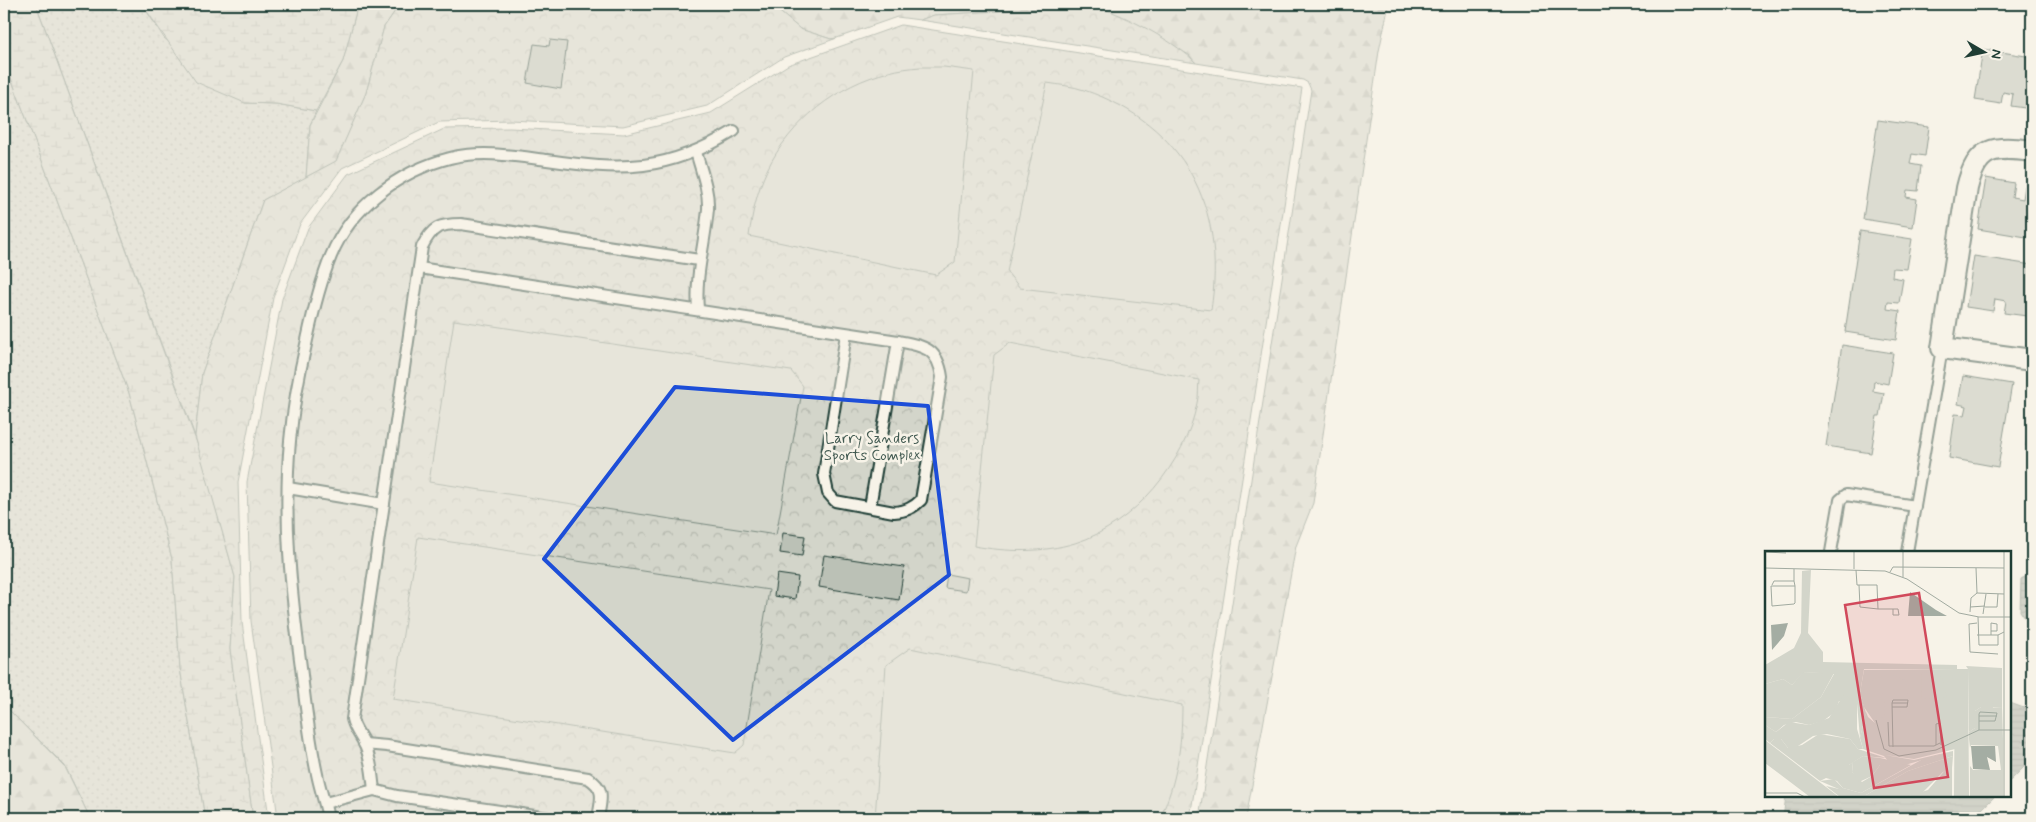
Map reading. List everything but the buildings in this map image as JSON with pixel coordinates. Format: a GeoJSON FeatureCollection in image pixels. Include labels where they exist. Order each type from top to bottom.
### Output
{"type":"FeatureCollection","features":[{"type":"Feature","properties":{"kind":"street"},"geometry":{"type":"LineString","coordinates":[[2032,151],[1998,148],[1983,156],[1973,168],[1967,188],[1942,348],[2032,360]]}},
{"type":"Feature","properties":{"kind":"lane"},"geometry":{"type":"LineString","coordinates":[[328,818],[317,774],[309,728],[291,592],[287,548],[289,444],[300,369],[320,287],[331,254],[342,235],[353,219],[387,187],[409,173],[451,158],[474,154],[496,154],[610,168],[639,167],[666,163],[696,152],[734,131]]}},
{"type":"Feature","properties":{"kind":"lane"},"geometry":{"type":"LineString","coordinates":[[696,152],[707,194],[708,208],[699,260],[698,309]]}},
{"type":"Feature","properties":{"kind":"lane"},"geometry":{"type":"LineString","coordinates":[[374,790],[372,767],[364,744],[353,726],[352,719],[422,247],[428,235],[437,226],[461,224],[699,260]]}},
{"type":"Feature","properties":{"kind":"lane"},"geometry":{"type":"LineString","coordinates":[[419,268],[698,309],[898,341],[919,345],[929,350],[937,358],[942,377],[921,500],[914,507],[904,512],[894,512],[835,501],[828,493],[824,483],[846,334]]}},
{"type":"Feature","properties":{"kind":"lane"},"geometry":{"type":"LineString","coordinates":[[870,508],[898,341]]}},
{"type":"Feature","properties":{"kind":"lane"},"geometry":{"type":"LineString","coordinates":[[1907,551],[1942,348]]}},
{"type":"Feature","properties":{"kind":"lane"},"geometry":{"type":"LineString","coordinates":[[288,488],[384,504]]}},
{"type":"Feature","properties":{"kind":"lane"},"geometry":{"type":"LineString","coordinates":[[1831,551],[1840,500],[1846,495],[1915,506]]}},
{"type":"Feature","properties":{"kind":"lane"},"geometry":{"type":"LineString","coordinates":[[364,744],[588,778],[598,784],[601,793],[598,818]]}},
{"type":"Feature","properties":{"kind":"lane"},"geometry":{"type":"LineString","coordinates":[[325,803],[374,790],[397,796],[549,818]]}},
{"type":"Feature","properties":{"kind":"highlighted area"},"geometry":{"type":"Polygon","coordinates":[[[675,387],[928,406],[949,575],[733,740],[544,559],[675,387]]]}},
{"type":"Feature","properties":{"kind":"green space"},"geometry":{"type":"Polygon","coordinates":[[[4,4],[36,4],[201,454],[235,577],[230,649],[253,818],[205,818],[180,668],[172,559],[129,393],[4,59],[4,4]]]}},
{"type":"Feature","properties":{"kind":"green space"},"geometry":{"type":"Polygon","coordinates":[[[36,4],[142,4],[164,38],[245,103],[276,104],[316,111],[310,125],[306,178],[263,200],[202,373],[195,436],[36,4]]]}},
{"type":"Feature","properties":{"kind":"green space"},"geometry":{"type":"Polygon","coordinates":[[[142,4],[358,4],[343,61],[316,111],[276,104],[245,103],[196,82],[142,4]]]}},
{"type":"Feature","properties":{"kind":"green space"},"geometry":{"type":"Polygon","coordinates":[[[358,4],[400,4],[384,27],[366,93],[336,162],[306,177],[310,125],[343,61],[358,4]]]}},
{"type":"Feature","properties":{"kind":"green space"},"geometry":{"type":"Polygon","coordinates":[[[400,4],[760,4],[775,8],[800,29],[831,39],[837,38],[784,57],[707,106],[623,126],[511,120],[439,122],[342,168],[300,224],[273,298],[238,482],[242,622],[269,818],[253,818],[230,649],[235,577],[195,436],[202,373],[263,200],[336,161],[366,93],[384,27],[400,4]]]}},
{"type":"Feature","properties":{"kind":"green space"},"geometry":{"type":"Polygon","coordinates":[[[760,4],[1389,4],[1379,51],[1313,503],[1296,546],[1246,818],[1199,818],[1311,90],[1308,83],[1303,80],[1196,63],[1189,55],[1139,26],[1064,7],[935,15],[920,20],[897,17],[831,39],[800,29],[775,8],[760,4]]]}},
{"type":"Feature","properties":{"kind":"green space"},"geometry":{"type":"Polygon","coordinates":[[[1064,7],[1097,8],[1117,14],[1167,40],[1196,63],[920,20],[934,15],[1064,7]]]}},
{"type":"Feature","properties":{"kind":"green space","name":"Larry Sanders Sports Complex"},"geometry":{"type":"Polygon","coordinates":[[[901,25],[1302,88],[1190,818],[278,818],[251,621],[247,482],[282,299],[308,228],[348,174],[444,129],[510,128],[624,134],[711,113],[788,65],[901,25]]]}},
{"type":"Feature","properties":{"kind":"green space"},"geometry":{"type":"Polygon","coordinates":[[[4,59],[129,393],[172,559],[180,668],[205,818],[90,818],[65,766],[4,705],[4,59]]]}},
{"type":"Feature","properties":{"kind":"green space"},"geometry":{"type":"Polygon","coordinates":[[[920,67],[944,67],[974,71],[955,262],[936,275],[749,236],[755,203],[767,170],[777,152],[802,121],[834,96],[852,86],[893,71],[920,67]]]}},
{"type":"Feature","properties":{"kind":"green space"},"geometry":{"type":"Polygon","coordinates":[[[1047,83],[1080,89],[1119,105],[1149,124],[1173,148],[1191,175],[1204,205],[1212,237],[1214,273],[1211,310],[1020,288],[1007,272],[1047,83]]]}},
{"type":"Feature","properties":{"kind":"green space"},"geometry":{"type":"Polygon","coordinates":[[[454,320],[791,371],[803,386],[776,535],[429,482],[454,320]]]}},
{"type":"Feature","properties":{"kind":"green space"},"geometry":{"type":"Polygon","coordinates":[[[1010,343],[1199,380],[1198,400],[1182,447],[1154,488],[1137,506],[1117,522],[1097,534],[1075,543],[1037,550],[974,546],[994,355],[1010,343]]]}},
{"type":"Feature","properties":{"kind":"green space"},"geometry":{"type":"Polygon","coordinates":[[[418,537],[769,590],[744,745],[735,753],[393,699],[418,537]]]}},
{"type":"Feature","properties":{"kind":"green space"},"geometry":{"type":"Polygon","coordinates":[[[910,648],[1182,705],[1177,763],[1171,791],[1160,818],[875,818],[886,665],[910,648]]]}},
{"type":"Feature","properties":{"kind":"green space"},"geometry":{"type":"Polygon","coordinates":[[[4,705],[65,767],[90,818],[4,818],[4,705]]]}},
{"type":"Feature","properties":{"kind":"shaded area"},"geometry":{"type":"Polygon","coordinates":[[[2032,573],[2032,628],[2020,611],[2021,579],[2032,573]]]}},
{"type":"Feature","properties":{"kind":"shaded area"},"geometry":{"type":"Polygon","coordinates":[[[2011,703],[2032,711],[2032,759],[2011,780],[2011,703]]]}},
{"type":"Feature","properties":{"kind":"shaded area"},"geometry":{"type":"Polygon","coordinates":[[[1786,797],[1994,797],[1973,818],[1783,818],[1786,797]]]}}]}
